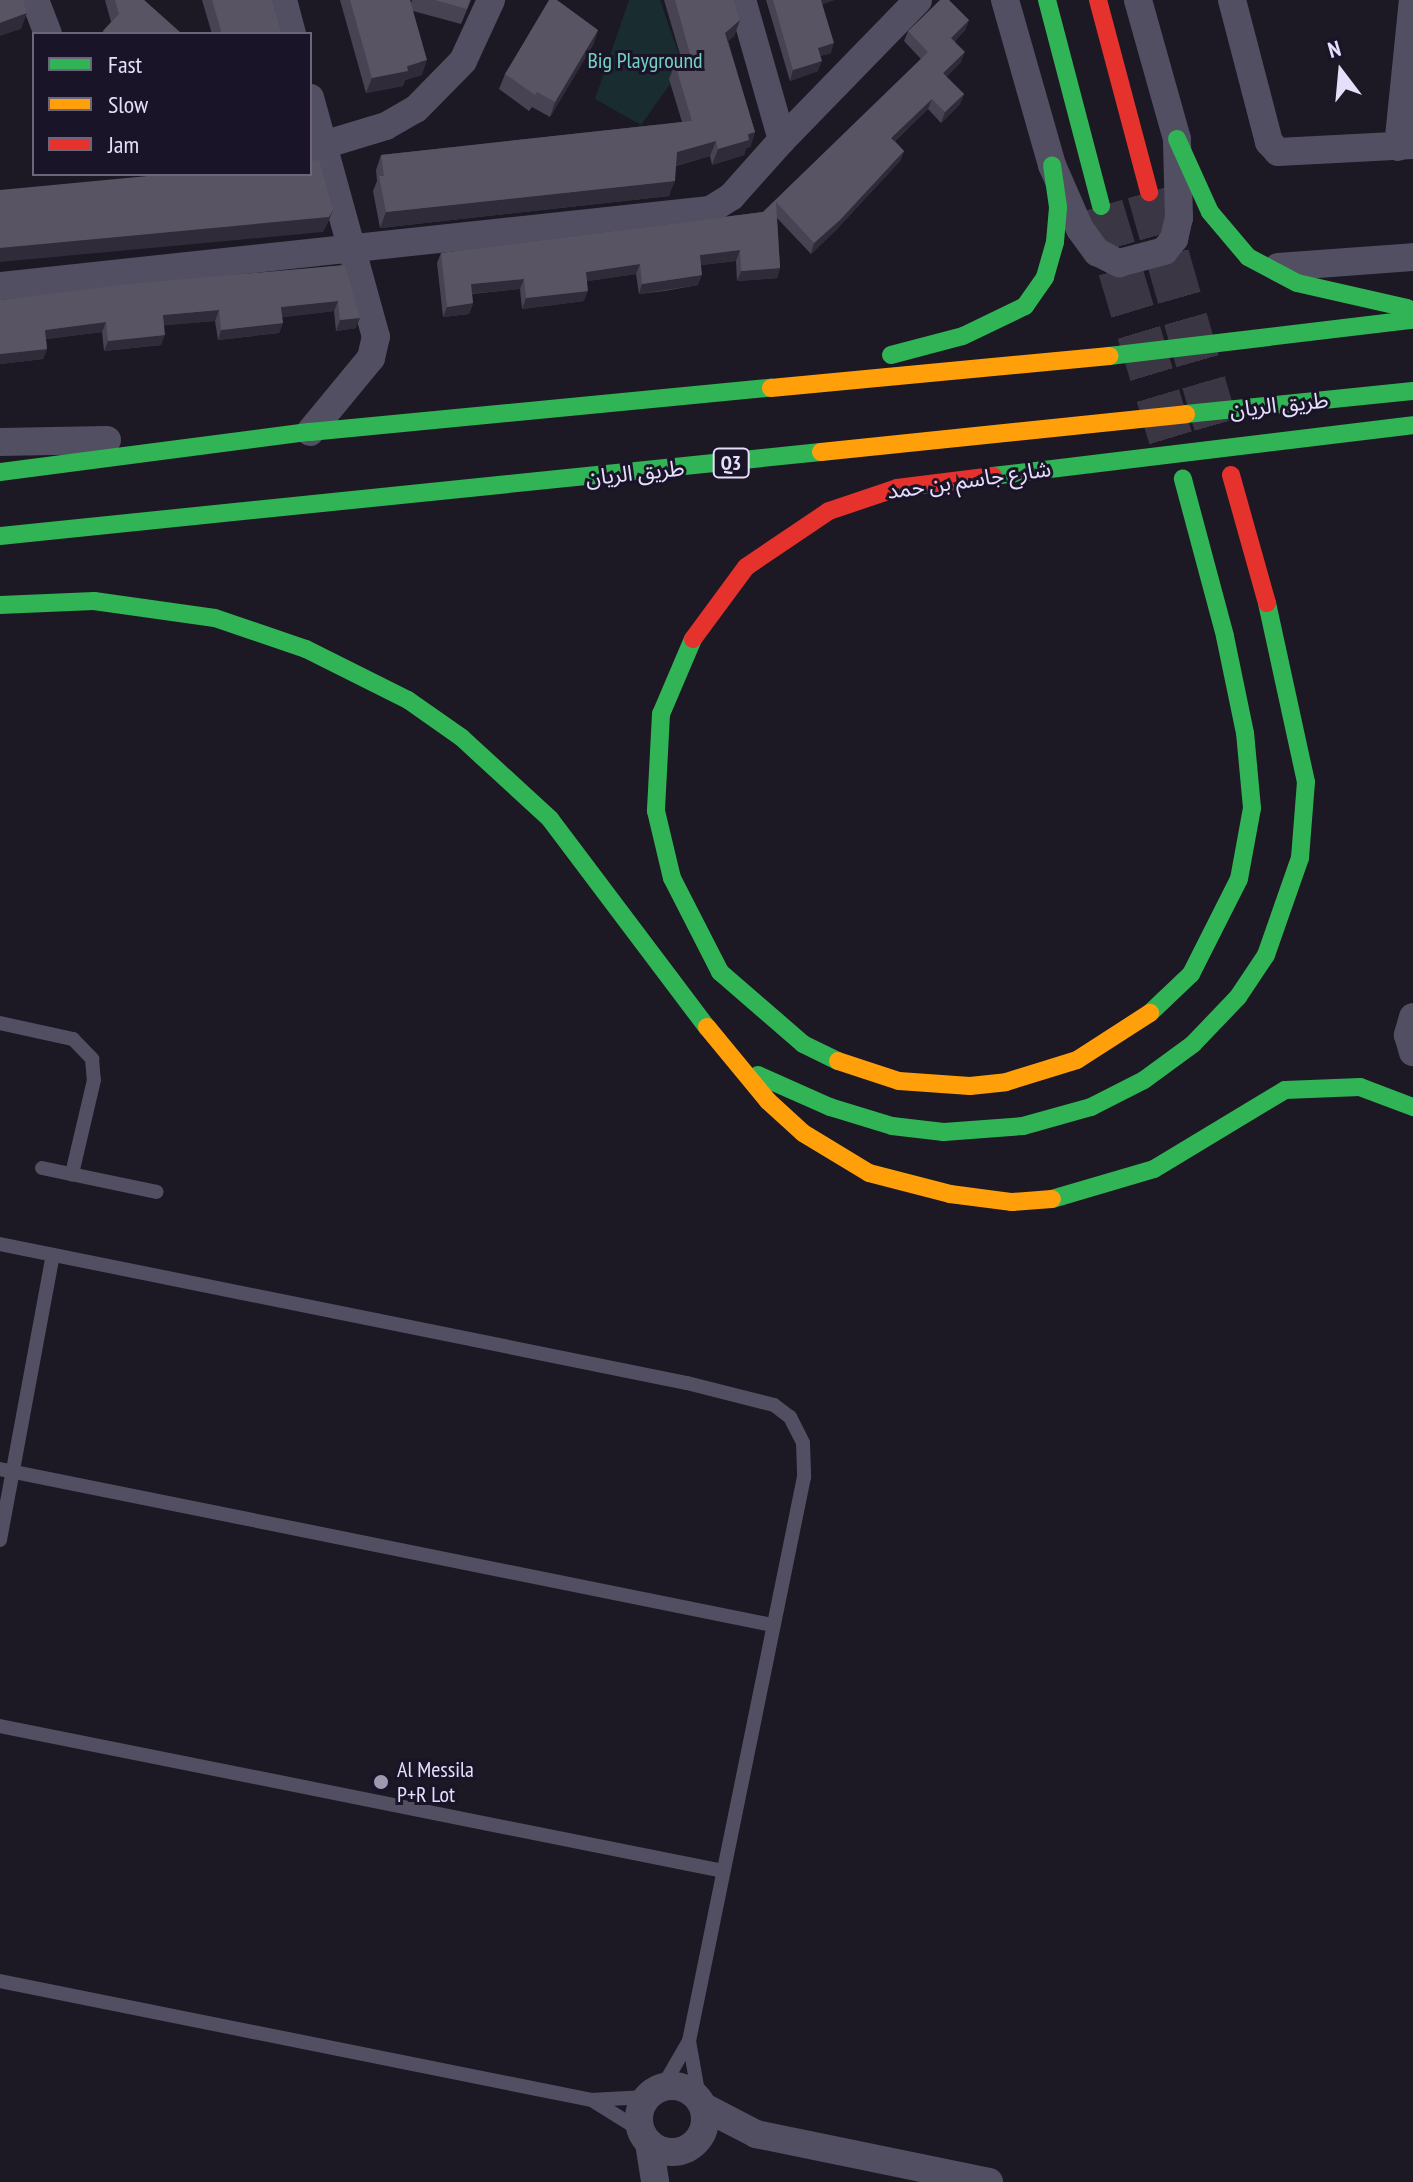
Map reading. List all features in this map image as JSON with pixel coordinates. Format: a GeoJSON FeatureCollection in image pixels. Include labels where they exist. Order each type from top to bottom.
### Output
{"type":"FeatureCollection","features":[{"type":"Feature","properties":{"kind":"main road"},"geometry":{"type":"LineString","coordinates":[[1047,0],[1101,206]]}},
{"type":"Feature","properties":{"kind":"main road"},"geometry":{"type":"LineString","coordinates":[[1098,0],[1149,192]]}},
{"type":"Feature","properties":{"kind":"main road"},"geometry":{"type":"LineString","coordinates":[[1177,139],[1221,229],[1265,268],[1329,293],[1413,309]]}},
{"type":"Feature","properties":{"kind":"main road"},"geometry":{"type":"LineString","coordinates":[[752,390],[963,336],[1009,318],[1025,306],[1050,267],[1058,207],[1052,165]]}},
{"type":"Feature","properties":{"kind":"main road"},"geometry":{"type":"LineString","coordinates":[[0,472],[310,432],[1131,354],[1413,320]]}},
{"type":"Feature","properties":{"kind":"main road","name":"طريق الريان"},"geometry":{"type":"LineString","coordinates":[[0,536],[1413,391]]}},
{"type":"Feature","properties":{"kind":"main road","name":"شارع جاسم بن حمد"},"geometry":{"type":"LineString","coordinates":[[1183,479],[1225,636],[1245,733],[1252,808],[1239,879],[1191,974],[1168,1000],[1110,1042],[1077,1060],[1006,1082],[970,1086],[899,1081],[865,1074],[803,1044],[720,972],[672,878],[656,811],[661,714],[671,681],[701,624],[746,567],[829,511],[897,488],[1413,425]]}},
{"type":"Feature","properties":{"kind":"main road"},"geometry":{"type":"LineString","coordinates":[[742,1067],[830,1107],[892,1126],[999,1130],[1064,1117],[1144,1080],[1193,1044],[1238,997],[1266,955],[1286,907],[1300,858],[1306,782],[1276,636],[1231,475]]}},
{"type":"Feature","properties":{"kind":"main road"},"geometry":{"type":"LineString","coordinates":[[0,552],[48,531]]}},
{"type":"Feature","properties":{"kind":"main road"},"geometry":{"type":"LineString","coordinates":[[214,596],[273,617],[373,664],[394,680],[408,700]]}},
{"type":"Feature","properties":{"kind":"main road"},"geometry":{"type":"LineString","coordinates":[[0,605],[94,601],[215,618],[306,649],[408,700],[462,738],[550,819],[610,892],[691,1008],[784,1117],[854,1166],[925,1189],[1012,1202],[1056,1199],[1120,1183],[1154,1169],[1269,1097],[1294,1088],[1360,1087],[1413,1107]]}},
{"type":"Feature","properties":{"kind":"street"},"geometry":{"type":"LineString","coordinates":[[35,0],[47,32]]}},
{"type":"Feature","properties":{"kind":"street"},"geometry":{"type":"LineString","coordinates":[[283,0],[291,32]]}},
{"type":"Feature","properties":{"kind":"street"},"geometry":{"type":"LineString","coordinates":[[317,148],[386,126],[442,87],[481,32],[491,0]]}},
{"type":"Feature","properties":{"kind":"street"},"geometry":{"type":"LineString","coordinates":[[742,0],[782,140]]}},
{"type":"Feature","properties":{"kind":"street"},"geometry":{"type":"LineString","coordinates":[[0,286],[710,210],[731,197],[918,0]]}},
{"type":"Feature","properties":{"kind":"street"},"geometry":{"type":"LineString","coordinates":[[1005,0],[1052,165],[1087,241],[1108,259],[1135,263],[1164,251],[1178,229],[1177,139],[1138,0]]}},
{"type":"Feature","properties":{"kind":"street"},"geometry":{"type":"LineString","coordinates":[[1232,0],[1269,142],[1278,152],[1406,146],[1413,0]]}},
{"type":"Feature","properties":{"kind":"street"},"geometry":{"type":"LineString","coordinates":[[310,432],[371,358],[376,337],[354,246],[317,148],[312,112]]}},
{"type":"Feature","properties":{"kind":"street"},"geometry":{"type":"LineString","coordinates":[[1265,268],[1413,257]]}},
{"type":"Feature","properties":{"kind":"street"},"geometry":{"type":"LineString","coordinates":[[0,442],[264,438]]}},
{"type":"Feature","properties":{"kind":"street"},"geometry":{"type":"LineString","coordinates":[[1413,1017],[1408,1035],[1413,1052]]}},
{"type":"Feature","properties":{"kind":"street"},"geometry":{"type":"LineString","coordinates":[[655,2182],[645,2137],[654,2092],[682,2086],[701,2102],[756,2134],[989,2182]]}},
{"type":"Feature","properties":{"kind":"street"},"geometry":{"type":"LineString","coordinates":[[666,2182],[706,2118],[701,2102]]}},
{"type":"Feature","properties":{"kind":"street"},"geometry":{"type":"LineString","coordinates":[[645,2137],[659,2150],[756,2134]]}},
{"type":"Feature","properties":{"kind":"lane"},"geometry":{"type":"LineString","coordinates":[[0,1023],[73,1039],[92,1059],[94,1080],[72,1174]]}},
{"type":"Feature","properties":{"kind":"lane"},"geometry":{"type":"LineString","coordinates":[[42,1168],[157,1192]]}},
{"type":"Feature","properties":{"kind":"lane"},"geometry":{"type":"LineString","coordinates":[[0,1244],[687,1383],[774,1405],[799,1430],[807,1461],[689,2041],[701,2102]]}},
{"type":"Feature","properties":{"kind":"lane"},"geometry":{"type":"LineString","coordinates":[[0,1540],[7,1470],[53,1255]]}},
{"type":"Feature","properties":{"kind":"lane"},"geometry":{"type":"LineString","coordinates":[[7,1470],[772,1625]]}},
{"type":"Feature","properties":{"kind":"lane"},"geometry":{"type":"LineString","coordinates":[[0,1726],[723,1871]]}},
{"type":"Feature","properties":{"kind":"lane"},"geometry":{"type":"LineString","coordinates":[[0,1981],[591,2100],[654,2092],[689,2041]]}},
{"type":"Feature","properties":{"kind":"lane"},"geometry":{"type":"LineString","coordinates":[[591,2100],[645,2137]]}},
{"type":"Feature","properties":{"kind":"green space","name":"Big Playground"},"geometry":{"type":"Polygon","coordinates":[[[629,0],[660,0],[683,66],[641,125],[595,99],[629,0]]]}},
{"type":"Feature","properties":{"kind":"building"},"geometry":{"type":"Polygon","coordinates":[[[0,0],[23,0],[27,13],[0,23],[0,0]]]}},
{"type":"Feature","properties":{"kind":"building"},"geometry":{"type":"Polygon","coordinates":[[[115,0],[144,0],[180,32],[103,31],[119,14],[115,0]]]}},
{"type":"Feature","properties":{"kind":"building"},"geometry":{"type":"Polygon","coordinates":[[[212,0],[272,0],[281,32],[221,32],[212,0]]]}},
{"type":"Feature","properties":{"kind":"building"},"geometry":{"type":"Polygon","coordinates":[[[350,0],[410,0],[427,60],[407,66],[408,71],[372,78],[350,0]]]}},
{"type":"Feature","properties":{"kind":"building"},"geometry":{"type":"Polygon","coordinates":[[[435,0],[470,0],[467,9],[435,0]]]}},
{"type":"Feature","properties":{"kind":"building"},"geometry":{"type":"Polygon","coordinates":[[[549,0],[557,0],[598,30],[555,102],[537,92],[535,95],[505,74],[549,0]]]}},
{"type":"Feature","properties":{"kind":"building"},"geometry":{"type":"Polygon","coordinates":[[[675,0],[734,0],[740,20],[725,33],[755,132],[748,134],[749,140],[718,149],[716,141],[677,152],[675,181],[386,212],[379,176],[384,176],[381,155],[692,121],[675,64],[690,59],[690,54],[675,0]]]}},
{"type":"Feature","properties":{"kind":"building"},"geometry":{"type":"Polygon","coordinates":[[[773,0],[821,0],[834,43],[818,48],[822,61],[793,70],[773,0]]]}},
{"type":"Feature","properties":{"kind":"building"},"geometry":{"type":"Polygon","coordinates":[[[940,0],[949,0],[969,20],[951,38],[965,52],[943,73],[964,94],[945,112],[932,99],[891,138],[904,151],[840,220],[814,243],[776,202],[780,268],[741,271],[740,250],[700,255],[702,275],[642,284],[640,264],[586,272],[588,291],[526,298],[524,279],[471,284],[473,303],[447,307],[441,253],[763,212],[928,52],[908,31],[940,0]]]}},
{"type":"Feature","properties":{"kind":"building"},"geometry":{"type":"Polygon","coordinates":[[[319,160],[333,210],[329,217],[0,248],[0,190],[148,176],[312,176],[312,161],[319,160]]]}},
{"type":"Feature","properties":{"kind":"building"},"geometry":{"type":"Polygon","coordinates":[[[345,265],[360,318],[340,320],[338,301],[281,307],[283,323],[221,330],[219,310],[163,315],[165,335],[108,341],[106,322],[45,330],[47,349],[0,354],[0,300],[128,284],[345,265]]]}},
{"type":"Feature","properties":{"kind":"tunnel"},"geometry":{"type":"LineString","coordinates":[[1149,192],[1222,446]]}},
{"type":"Feature","properties":{"kind":"tunnel"},"geometry":{"type":"LineString","coordinates":[[1101,206],[1175,453]]}},
{"type":"Feature","properties":{"kind":"traffic: fast"},"geometry":{"type":"LineString","coordinates":[[1047,0],[1101,206]]}},
{"type":"Feature","properties":{"kind":"traffic: fast"},"geometry":{"type":"LineString","coordinates":[[1177,139],[1210,212],[1248,257],[1297,283],[1407,308]]}},
{"type":"Feature","properties":{"kind":"traffic: fast"},"geometry":{"type":"LineString","coordinates":[[891,355],[963,336],[1025,306],[1045,277],[1055,242],[1058,207],[1052,165]]}},
{"type":"Feature","properties":{"kind":"traffic: fast"},"geometry":{"type":"LineString","coordinates":[[1109,356],[1413,320]]}},
{"type":"Feature","properties":{"kind":"traffic: fast"},"geometry":{"type":"LineString","coordinates":[[0,472],[310,432],[771,388]]}},
{"type":"Feature","properties":{"kind":"traffic: fast"},"geometry":{"type":"LineString","coordinates":[[1186,414],[1413,391]]}},
{"type":"Feature","properties":{"kind":"traffic: fast"},"geometry":{"type":"LineString","coordinates":[[993,476],[1413,425]]}},
{"type":"Feature","properties":{"kind":"traffic: fast"},"geometry":{"type":"LineString","coordinates":[[0,536],[821,452]]}},
{"type":"Feature","properties":{"kind":"traffic: fast"},"geometry":{"type":"LineString","coordinates":[[1150,1013],[1191,974],[1239,879],[1252,808],[1245,733],[1225,636],[1183,479]]}},
{"type":"Feature","properties":{"kind":"traffic: fast"},"geometry":{"type":"LineString","coordinates":[[0,605],[94,601],[215,618],[306,649],[408,700],[462,738],[550,819],[707,1027]]}},
{"type":"Feature","properties":{"kind":"traffic: fast"},"geometry":{"type":"LineString","coordinates":[[758,1075],[830,1107],[892,1126],[944,1132],[1023,1126],[1091,1107],[1144,1080],[1193,1044],[1238,997],[1266,955],[1300,858],[1306,782],[1267,603]]}},
{"type":"Feature","properties":{"kind":"traffic: fast"},"geometry":{"type":"LineString","coordinates":[[693,639],[661,714],[656,811],[672,878],[720,972],[803,1044],[838,1061]]}},
{"type":"Feature","properties":{"kind":"traffic: fast"},"geometry":{"type":"LineString","coordinates":[[1052,1199],[1154,1169],[1285,1090],[1360,1087],[1413,1107]]}},
{"type":"Feature","properties":{"kind":"traffic: slow"},"geometry":{"type":"LineString","coordinates":[[771,388],[1109,356]]}},
{"type":"Feature","properties":{"kind":"traffic: slow"},"geometry":{"type":"LineString","coordinates":[[821,452],[1186,414]]}},
{"type":"Feature","properties":{"kind":"traffic: slow"},"geometry":{"type":"LineString","coordinates":[[838,1061],[899,1081],[970,1086],[1006,1082],[1077,1060],[1150,1013]]}},
{"type":"Feature","properties":{"kind":"traffic: slow"},"geometry":{"type":"LineString","coordinates":[[707,1027],[768,1101],[803,1133],[869,1173],[950,1194],[1012,1202],[1052,1199]]}},
{"type":"Feature","properties":{"kind":"traffic: jam"},"geometry":{"type":"LineString","coordinates":[[1098,0],[1149,192]]}},
{"type":"Feature","properties":{"kind":"traffic: jam"},"geometry":{"type":"LineString","coordinates":[[1231,475],[1267,603]]}},
{"type":"Feature","properties":{"kind":"traffic: jam"},"geometry":{"type":"LineString","coordinates":[[693,639],[746,567],[829,511],[897,488],[993,476]]}},
{"type":"Feature","properties":{"kind":"place","name":"Al Messila P+R Lot"},"geometry":{"type":"Point","coordinates":[381,1782]}}]}
